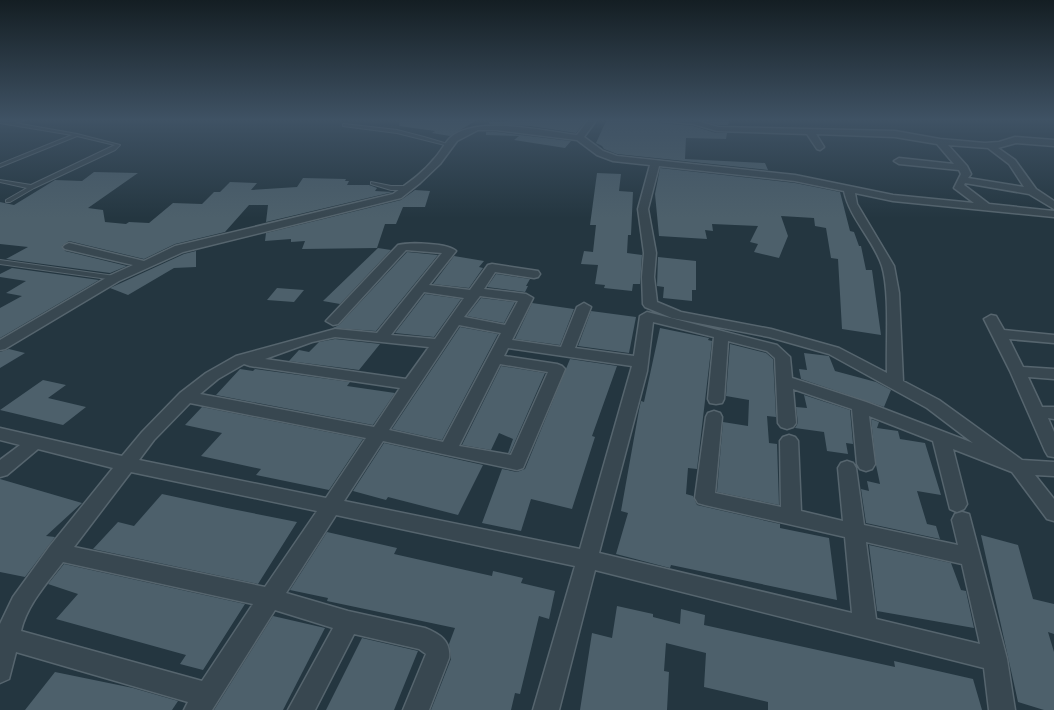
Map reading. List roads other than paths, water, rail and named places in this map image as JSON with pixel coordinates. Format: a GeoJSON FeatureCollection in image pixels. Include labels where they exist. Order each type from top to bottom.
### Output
{"type":"FeatureCollection","features":[{"type":"Feature","properties":{"kind":"street"},"geometry":{"type":"LineString","coordinates":[[0,346],[115,278],[179,249],[397,196],[409,188],[437,162],[444,152]]}},
{"type":"Feature","properties":{"kind":"street"},"geometry":{"type":"LineString","coordinates":[[601,152],[607,156],[628,161],[795,178],[893,198],[1054,214]]}},
{"type":"Feature","properties":{"kind":"street"},"geometry":{"type":"LineString","coordinates":[[949,152],[964,168],[966,174],[959,188],[985,206]]}},
{"type":"Feature","properties":{"kind":"street"},"geometry":{"type":"LineString","coordinates":[[998,152],[1012,162],[1032,191],[1054,206]]}},
{"type":"Feature","properties":{"kind":"street"},"geometry":{"type":"LineString","coordinates":[[899,161],[964,168]]}},
{"type":"Feature","properties":{"kind":"street"},"geometry":{"type":"LineString","coordinates":[[655,163],[643,209],[650,253],[648,277],[650,304],[677,315],[772,333],[834,351],[895,382],[933,404],[1018,467],[1054,513]]}},
{"type":"Feature","properties":{"kind":"street"},"geometry":{"type":"LineString","coordinates":[[962,180],[1032,191]]}},
{"type":"Feature","properties":{"kind":"street"},"geometry":{"type":"LineString","coordinates":[[848,189],[852,204],[888,266],[892,293],[895,382]]}},
{"type":"Feature","properties":{"kind":"street"},"geometry":{"type":"LineString","coordinates":[[333,321],[402,247],[411,246],[450,251],[381,338]]}},
{"type":"Feature","properties":{"kind":"street"},"geometry":{"type":"LineString","coordinates":[[69,247],[147,265]]}},
{"type":"Feature","properties":{"kind":"street"},"geometry":{"type":"LineString","coordinates":[[9,639],[202,703],[410,385],[492,268],[534,274]]}},
{"type":"Feature","properties":{"kind":"street"},"geometry":{"type":"LineString","coordinates":[[420,288],[526,298],[448,450]]}},
{"type":"Feature","properties":{"kind":"street"},"geometry":{"type":"LineString","coordinates":[[566,352],[584,307]]}},
{"type":"Feature","properties":{"kind":"street"},"geometry":{"type":"LineString","coordinates":[[546,710],[640,362],[648,316],[772,348],[780,353],[784,361],[791,517]]}},
{"type":"Feature","properties":{"kind":"street"},"geometry":{"type":"LineString","coordinates":[[991,318],[1018,371],[1054,451]]}},
{"type":"Feature","properties":{"kind":"street"},"geometry":{"type":"LineString","coordinates":[[457,320],[506,337],[566,352],[640,362]]}},
{"type":"Feature","properties":{"kind":"street"},"geometry":{"type":"LineString","coordinates":[[0,671],[11,624],[21,604],[58,552],[148,436],[186,397],[212,376],[241,360],[321,335],[335,334],[439,344]]}},
{"type":"Feature","properties":{"kind":"street"},"geometry":{"type":"LineString","coordinates":[[721,334],[705,498],[970,557]]}},
{"type":"Feature","properties":{"kind":"street"},"geometry":{"type":"LineString","coordinates":[[999,334],[1054,339]]}},
{"type":"Feature","properties":{"kind":"street"},"geometry":{"type":"LineString","coordinates":[[186,397],[517,463],[557,369],[495,359]]}},
{"type":"Feature","properties":{"kind":"street"},"geometry":{"type":"LineString","coordinates":[[241,360],[410,385]]}},
{"type":"Feature","properties":{"kind":"street"},"geometry":{"type":"LineString","coordinates":[[1018,371],[1054,374]]}},
{"type":"Feature","properties":{"kind":"street"},"geometry":{"type":"LineString","coordinates":[[785,381],[860,406],[1018,467],[1054,469]]}},
{"type":"Feature","properties":{"kind":"street"},"geometry":{"type":"LineString","coordinates":[[860,406],[855,532],[865,626]]}},
{"type":"Feature","properties":{"kind":"street"},"geometry":{"type":"LineString","coordinates":[[1037,412],[1054,413]]}},
{"type":"Feature","properties":{"kind":"street"},"geometry":{"type":"LineString","coordinates":[[0,434],[126,464],[586,559],[995,659]]}},
{"type":"Feature","properties":{"kind":"street"},"geometry":{"type":"LineString","coordinates":[[941,437],[995,659],[1002,710]]}},
{"type":"Feature","properties":{"kind":"street"},"geometry":{"type":"LineString","coordinates":[[0,470],[35,442]]}},
{"type":"Feature","properties":{"kind":"street"},"geometry":{"type":"LineString","coordinates":[[58,552],[269,598],[348,622],[425,639],[438,649],[437,658],[416,710]]}},
{"type":"Feature","properties":{"kind":"street"},"geometry":{"type":"LineString","coordinates":[[301,710],[348,622]]}},
{"type":"Feature","properties":{"kind":"lane"},"geometry":{"type":"LineString","coordinates":[[0,166],[35,152]]}},
{"type":"Feature","properties":{"kind":"lane"},"geometry":{"type":"LineString","coordinates":[[8,201],[32,187],[106,152]]}},
{"type":"Feature","properties":{"kind":"lane"},"geometry":{"type":"LineString","coordinates":[[0,181],[32,187]]}},
{"type":"Feature","properties":{"kind":"lane"},"geometry":{"type":"LineString","coordinates":[[373,184],[391,188],[409,188]]}},
{"type":"Feature","properties":{"kind":"lane"},"geometry":{"type":"LineString","coordinates":[[0,262],[115,278]]}}]}
